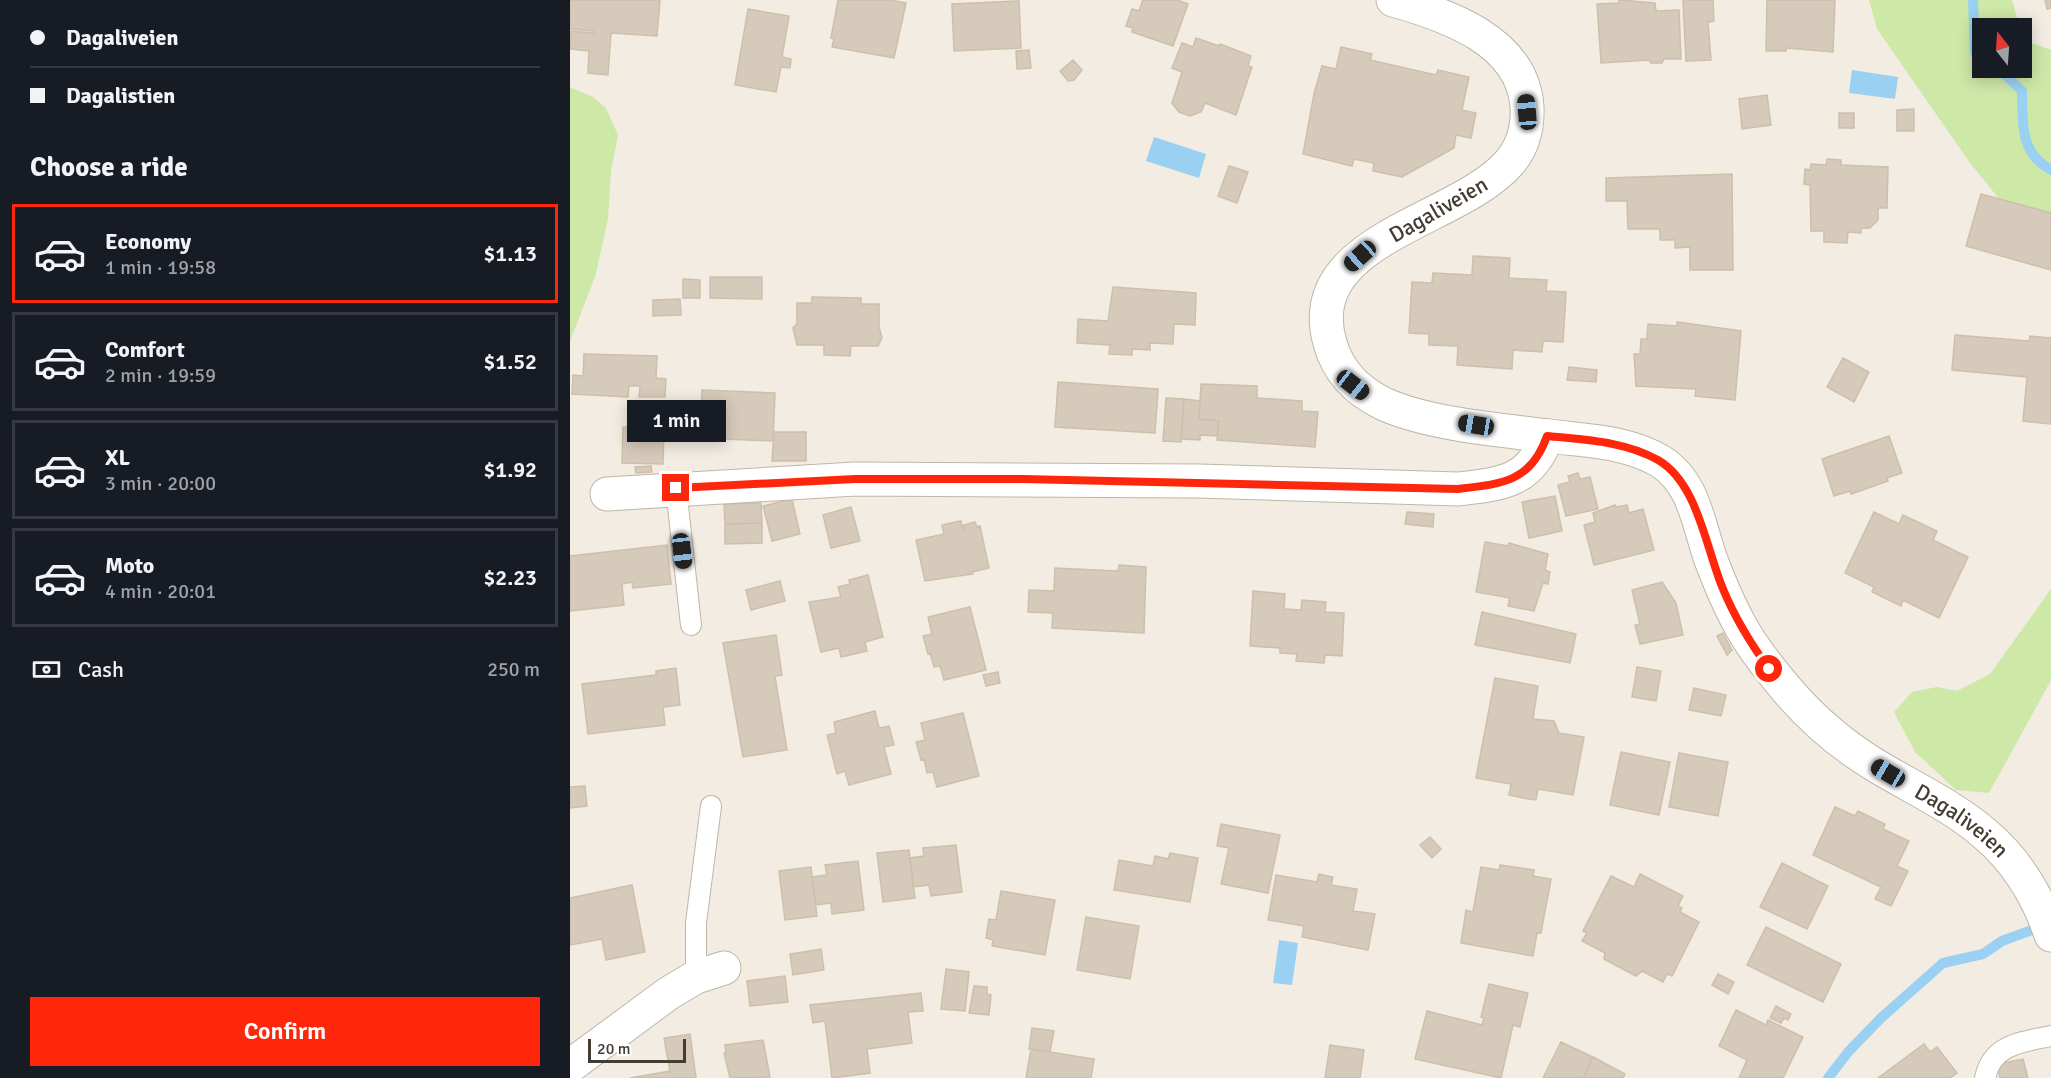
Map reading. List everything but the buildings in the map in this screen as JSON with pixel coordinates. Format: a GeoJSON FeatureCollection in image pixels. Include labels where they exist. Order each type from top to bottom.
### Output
{"type":"FeatureCollection","features":[{"type":"Feature","properties":{"kind":"street","name":"Dagaliveien"},"geometry":{"type":"LineString","coordinates":[[1393,0],[1456,22],[1482,36],[1499,50],[1520,78],[1526,95],[1526,132],[1508,164],[1490,180],[1386,238],[1344,271],[1326,303],[1325,320],[1333,352],[1341,371],[1353,385],[1370,397],[1391,407],[1430,418],[1617,444],[1660,461],[1674,472],[1688,489],[1710,556],[1738,622],[1752,646],[1790,694],[1836,738],[1985,833],[2017,867],[2038,902],[2051,935]]}},
{"type":"Feature","properties":{"kind":"street"},"geometry":{"type":"LineString","coordinates":[[607,494],[676,488],[855,479],[1023,479],[1458,489],[1485,486],[1520,475],[1531,467],[1540,454],[1547,436]]}},
{"type":"Feature","properties":{"kind":"street"},"geometry":{"type":"LineString","coordinates":[[572,1060],[710,972]]}},
{"type":"Feature","properties":{"kind":"lane"},"geometry":{"type":"LineString","coordinates":[[676,488],[691,625]]}},
{"type":"Feature","properties":{"kind":"lane"},"geometry":{"type":"LineString","coordinates":[[710,972],[696,922],[711,806]]}},
{"type":"Feature","properties":{"kind":"lane"},"geometry":{"type":"LineString","coordinates":[[1985,1078],[1987,1067],[1999,1051],[2012,1044],[2051,1036]]}},
{"type":"Feature","properties":{"kind":"green space"},"geometry":{"type":"Polygon","coordinates":[[[1869,0],[2012,0],[2017,18],[1972,18],[1972,78],[2032,78],[2032,43],[2051,50],[2051,263],[1970,163],[1877,29],[1869,0]]]}},
{"type":"Feature","properties":{"kind":"green space"},"geometry":{"type":"Polygon","coordinates":[[[570,87],[593,97],[606,108],[618,135],[611,171],[608,219],[595,277],[570,341],[570,87]]]}},
{"type":"Feature","properties":{"kind":"green space"},"geometry":{"type":"Polygon","coordinates":[[[2051,589],[2051,680],[1989,793],[1956,790],[1915,752],[1894,712],[1912,692],[1937,687],[1957,691],[1990,674],[2051,589]]]}},
{"type":"Feature","properties":{"kind":"water"},"geometry":{"type":"Polygon","coordinates":[[[1852,70],[1898,77],[1895,99],[1849,93],[1852,70]]]}},
{"type":"Feature","properties":{"kind":"water"},"geometry":{"type":"Polygon","coordinates":[[[1154,137],[1206,154],[1199,178],[1146,161],[1154,137]]]}},
{"type":"Feature","properties":{"kind":"water"},"geometry":{"type":"Polygon","coordinates":[[[1279,940],[1298,943],[1292,985],[1273,983],[1279,940]]]}},
{"type":"Feature","properties":{"kind":"waterway"},"geometry":{"type":"LineString","coordinates":[[1973,0],[1974,18]]}},
{"type":"Feature","properties":{"kind":"waterway"},"geometry":{"type":"LineString","coordinates":[[2008,78],[2022,91],[2023,125],[2028,146],[2033,155],[2051,170]]}},
{"type":"Feature","properties":{"kind":"waterway"},"geometry":{"type":"LineString","coordinates":[[1828,1078],[1849,1051],[1881,1018],[1943,963],[1983,954],[2002,941],[2045,925]]}},
{"type":"Feature","properties":{"kind":"route"},"geometry":{"type":"LineString","coordinates":[[676,488],[855,479],[1023,479],[1199,481],[1458,489],[1485,486],[1520,475],[1531,467],[1540,454],[1547,436],[1617,444],[1660,461],[1674,472],[1688,489],[1724,591],[1738,622],[1769,669]]}}]}
